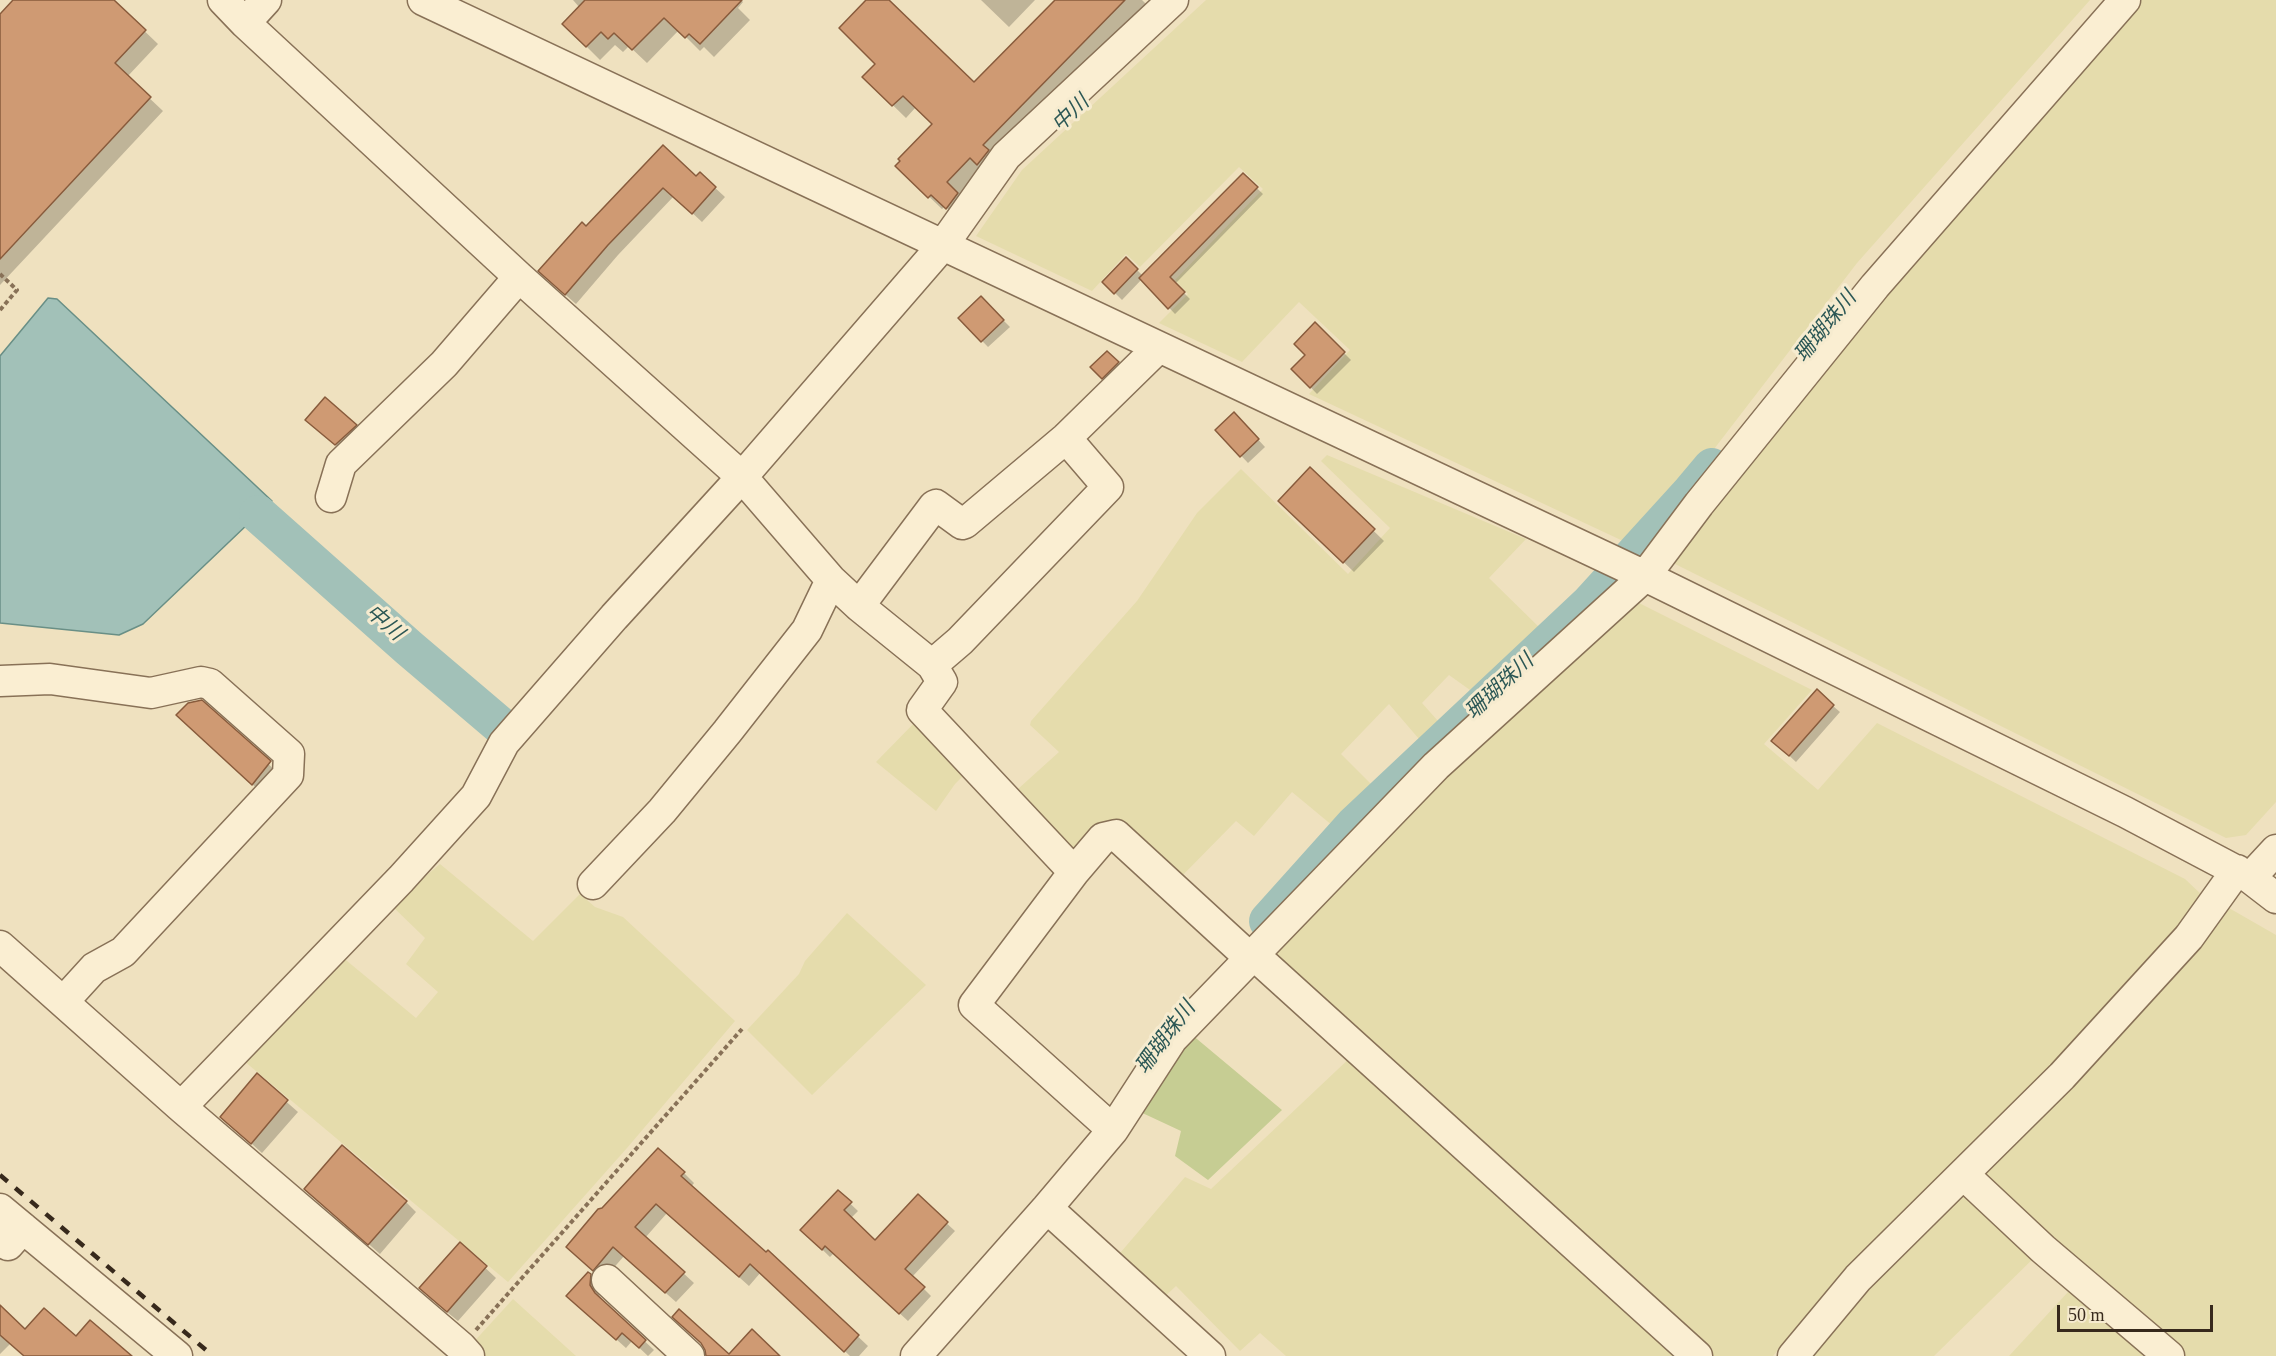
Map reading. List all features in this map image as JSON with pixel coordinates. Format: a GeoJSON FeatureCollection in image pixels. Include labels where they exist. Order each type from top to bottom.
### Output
{"type":"FeatureCollection","features":[{"type":"Feature","properties":{"kind":"street"},"geometry":{"type":"LineString","coordinates":[[223,0],[519,277],[742,477],[831,580],[859,606],[932,665],[942,682],[922,710],[1074,872]]}},
{"type":"Feature","properties":{"kind":"street"},"geometry":{"type":"LineString","coordinates":[[245,23],[266,0]]}},
{"type":"Feature","properties":{"kind":"street"},"geometry":{"type":"LineString","coordinates":[[423,0],[1645,576],[2125,812],[2243,874],[2276,898]]}},
{"type":"Feature","properties":{"kind":"street"},"geometry":{"type":"LineString","coordinates":[[181,1107],[393,887],[476,796],[504,743],[614,617],[742,477],[943,245],[1006,156],[1173,0]]}},
{"type":"Feature","properties":{"kind":"street"},"geometry":{"type":"LineString","coordinates":[[916,1356],[1113,1130],[1172,1040],[1436,766],[1645,576],[1699,504],[1875,286],[2125,0]]}},
{"type":"Feature","properties":{"kind":"street"},"geometry":{"type":"LineString","coordinates":[[331,496],[341,464],[444,364],[519,277]]}},
{"type":"Feature","properties":{"kind":"street"},"geometry":{"type":"LineString","coordinates":[[859,606],[934,506],[936,505],[962,524],[965,523],[1066,438],[1159,348]]}},
{"type":"Feature","properties":{"kind":"street"},"geometry":{"type":"LineString","coordinates":[[932,665],[960,641],[1108,487],[1066,438]]}},
{"type":"Feature","properties":{"kind":"street"},"geometry":{"type":"LineString","coordinates":[[593,884],[662,811],[735,723],[807,630],[831,580]]}},
{"type":"Feature","properties":{"kind":"street"},"geometry":{"type":"LineString","coordinates":[[0,681],[50,679],[150,693],[201,682],[210,684],[289,754],[288,775],[123,952],[94,968],[63,1002]]}},
{"type":"Feature","properties":{"kind":"street"},"geometry":{"type":"LineString","coordinates":[[1113,1130],[974,1005],[1102,838],[1116,836],[1697,1356]]}},
{"type":"Feature","properties":{"kind":"street"},"geometry":{"type":"LineString","coordinates":[[1793,1356],[1858,1278],[2062,1076],[2189,937],[2243,874],[2276,849]]}},
{"type":"Feature","properties":{"kind":"street"},"geometry":{"type":"LineString","coordinates":[[0,946],[181,1107],[465,1351]]}},
{"type":"Feature","properties":{"kind":"street"},"geometry":{"type":"LineString","coordinates":[[1963,1174],[2043,1249],[2169,1356]]}},
{"type":"Feature","properties":{"kind":"street"},"geometry":{"type":"LineString","coordinates":[[1047,1208],[1210,1356]]}},
{"type":"Feature","properties":{"kind":"street"},"geometry":{"type":"LineString","coordinates":[[0,1209],[11,1232],[177,1356]]}},
{"type":"Feature","properties":{"kind":"street"},"geometry":{"type":"LineString","coordinates":[[607,1280],[689,1356]]}},
{"type":"Feature","properties":{"kind":"path"},"geometry":{"type":"LineString","coordinates":[[0,274],[17,290],[0,310]]}},
{"type":"Feature","properties":{"kind":"path"},"geometry":{"type":"LineString","coordinates":[[465,1351],[742,1029]]}},
{"type":"Feature","properties":{"kind":"shaded area"},"geometry":{"type":"Polygon","coordinates":[[[1206,0],[2090,0],[1857,263],[1638,548],[1309,394],[1350,350],[1299,302],[1242,362],[1159,323],[1188,294],[1175,280],[1263,189],[1239,167],[1140,267],[1126,254],[1092,291],[976,236],[1022,170],[1206,0]]]}},
{"type":"Feature","properties":{"kind":"shaded area"},"geometry":{"type":"Polygon","coordinates":[[[2132,0],[2276,0],[2276,802],[2246,835],[2226,838],[1665,559],[2132,0]]]}},
{"type":"Feature","properties":{"kind":"shaded area"},"geometry":{"type":"Polygon","coordinates":[[[1327,455],[1526,539],[1489,578],[1542,630],[1522,652],[1470,690],[1449,675],[1422,703],[1438,721],[1419,739],[1389,704],[1341,754],[1372,785],[1333,826],[1292,792],[1254,836],[1236,821],[1176,882],[1111,827],[1080,856],[1008,798],[1059,752],[1030,725],[1031,721],[1137,601],[1197,513],[1241,469],[1348,574],[1390,528],[1321,461],[1327,455]]]}},
{"type":"Feature","properties":{"kind":"shaded area"},"geometry":{"type":"Polygon","coordinates":[[[1639,603],[1812,690],[1764,744],[1818,790],[1877,723],[2185,879],[2203,896],[2177,932],[2075,1044],[1847,1268],[1773,1356],[1705,1356],[1262,953],[1440,770],[1639,603]]]}},
{"type":"Feature","properties":{"kind":"shaded area"},"geometry":{"type":"Polygon","coordinates":[[[921,716],[971,768],[955,784],[936,811],[876,762],[921,716]]]}},
{"type":"Feature","properties":{"kind":"shaded area"},"geometry":{"type":"Polygon","coordinates":[[[440,864],[533,941],[580,894],[595,907],[623,917],[735,1021],[627,1148],[508,1282],[244,1061],[341,956],[416,1018],[438,992],[406,964],[425,938],[391,905],[440,864]]]}},
{"type":"Feature","properties":{"kind":"shaded area"},"geometry":{"type":"Polygon","coordinates":[[[2222,904],[2276,935],[2276,1356],[2181,1356],[1985,1183],[1981,1167],[2222,904]]]}},
{"type":"Feature","properties":{"kind":"shaded area"},"geometry":{"type":"Polygon","coordinates":[[[847,913],[926,985],[812,1095],[747,1030],[799,974],[805,961],[847,913]]]}},
{"type":"Feature","properties":{"kind":"shaded area"},"geometry":{"type":"Polygon","coordinates":[[[1354,1054],[1686,1356],[1286,1356],[1260,1333],[1240,1351],[1176,1286],[1159,1302],[1115,1259],[1185,1177],[1211,1189],[1354,1054]]]}},
{"type":"Feature","properties":{"kind":"shaded area"},"geometry":{"type":"Polygon","coordinates":[[[1962,1188],[2043,1249],[1934,1356],[1802,1356],[1962,1188]]]}},
{"type":"Feature","properties":{"kind":"shaded area"},"geometry":{"type":"Polygon","coordinates":[[[2079,1280],[2166,1356],[2009,1356],[2079,1280]]]}},
{"type":"Feature","properties":{"kind":"shaded area"},"geometry":{"type":"Polygon","coordinates":[[[513,1299],[576,1356],[478,1356],[470,1346],[513,1299]]]}},
{"type":"Feature","properties":{"kind":"green space"},"geometry":{"type":"Polygon","coordinates":[[[1191,1034],[1282,1110],[1208,1180],[1175,1156],[1181,1131],[1136,1110],[1191,1034]]]}},
{"type":"Feature","properties":{"kind":"water"},"geometry":{"type":"Polygon","coordinates":[[[48,298],[57,299],[272,501],[143,624],[119,635],[0,623],[0,356],[48,298]]]}},
{"type":"Feature","properties":{"kind":"building"},"geometry":{"type":"Polygon","coordinates":[[[13,0],[114,0],[146,30],[115,63],[151,97],[0,259],[0,14],[13,0]]]}},
{"type":"Feature","properties":{"kind":"building"},"geometry":{"type":"Polygon","coordinates":[[[585,0],[742,0],[700,44],[689,34],[685,38],[664,18],[632,50],[614,33],[608,39],[601,32],[586,47],[562,24],[585,0]]]}},
{"type":"Feature","properties":{"kind":"building"},"geometry":{"type":"Polygon","coordinates":[[[866,0],[889,0],[974,82],[1055,0],[1125,0],[983,145],[989,150],[977,165],[970,158],[947,182],[958,193],[946,209],[931,195],[928,198],[895,166],[900,161],[898,159],[932,124],[903,96],[892,106],[862,77],[875,64],[839,28],[866,0]]]}},
{"type":"Feature","properties":{"kind":"building"},"geometry":{"type":"Polygon","coordinates":[[[663,145],[696,176],[700,172],[716,187],[692,214],[663,188],[608,245],[565,295],[538,271],[582,222],[586,226],[663,145]]]}},
{"type":"Feature","properties":{"kind":"building"},"geometry":{"type":"Polygon","coordinates":[[[1243,173],[1258,187],[1170,277],[1185,292],[1168,309],[1139,278],[1243,173]]]}},
{"type":"Feature","properties":{"kind":"building"},"geometry":{"type":"Polygon","coordinates":[[[1126,257],[1138,269],[1114,294],[1102,282],[1126,257]]]}},
{"type":"Feature","properties":{"kind":"building"},"geometry":{"type":"Polygon","coordinates":[[[981,296],[1004,320],[981,342],[958,318],[981,296]]]}},
{"type":"Feature","properties":{"kind":"building"},"geometry":{"type":"Polygon","coordinates":[[[1315,322],[1345,352],[1310,388],[1291,369],[1305,355],[1294,344],[1315,322]]]}},
{"type":"Feature","properties":{"kind":"building"},"geometry":{"type":"Polygon","coordinates":[[[1107,351],[1119,362],[1102,379],[1090,367],[1107,351]]]}},
{"type":"Feature","properties":{"kind":"building"},"geometry":{"type":"Polygon","coordinates":[[[325,397],[357,425],[335,445],[305,420],[325,397]]]}},
{"type":"Feature","properties":{"kind":"building"},"geometry":{"type":"Polygon","coordinates":[[[1234,412],[1259,439],[1240,457],[1215,430],[1234,412]]]}},
{"type":"Feature","properties":{"kind":"building"},"geometry":{"type":"Polygon","coordinates":[[[1310,467],[1375,529],[1343,563],[1278,501],[1310,467]]]}},
{"type":"Feature","properties":{"kind":"building"},"geometry":{"type":"Polygon","coordinates":[[[1817,689],[1834,705],[1789,756],[1771,741],[1817,689]]]}},
{"type":"Feature","properties":{"kind":"building"},"geometry":{"type":"Polygon","coordinates":[[[202,700],[271,761],[252,785],[176,715],[188,703],[202,700]]]}},
{"type":"Feature","properties":{"kind":"building"},"geometry":{"type":"Polygon","coordinates":[[[257,1073],[288,1100],[251,1144],[220,1117],[257,1073]]]}},
{"type":"Feature","properties":{"kind":"building"},"geometry":{"type":"Polygon","coordinates":[[[342,1145],[407,1201],[368,1245],[304,1189],[342,1145]]]}},
{"type":"Feature","properties":{"kind":"building"},"geometry":{"type":"Polygon","coordinates":[[[658,1148],[685,1172],[681,1176],[766,1252],[768,1250],[859,1335],[844,1352],[750,1264],[739,1277],[656,1204],[635,1227],[685,1272],[665,1293],[613,1247],[593,1271],[566,1247],[598,1209],[602,1208],[658,1148]]]}},
{"type":"Feature","properties":{"kind":"building"},"geometry":{"type":"Polygon","coordinates":[[[838,1190],[852,1202],[844,1210],[875,1240],[918,1194],[948,1222],[905,1269],[925,1287],[899,1314],[825,1246],[822,1250],[800,1230],[838,1190]]]}},
{"type":"Feature","properties":{"kind":"building"},"geometry":{"type":"Polygon","coordinates":[[[460,1242],[487,1266],[447,1312],[419,1288],[460,1242]]]}},
{"type":"Feature","properties":{"kind":"building"},"geometry":{"type":"Polygon","coordinates":[[[588,1272],[591,1274],[590,1285],[595,1293],[646,1340],[639,1348],[622,1333],[616,1340],[566,1296],[588,1272]]]}},
{"type":"Feature","properties":{"kind":"building"},"geometry":{"type":"Polygon","coordinates":[[[0,1305],[25,1329],[44,1308],[76,1336],[90,1320],[132,1356],[24,1356],[0,1335],[0,1305]]]}},
{"type":"Feature","properties":{"kind":"building"},"geometry":{"type":"Polygon","coordinates":[[[679,1309],[729,1354],[752,1329],[780,1356],[706,1356],[701,1343],[672,1317],[679,1309]]]}},
{"type":"Feature","properties":{"kind":"waterway","name":"珊瑚珠川"},"geometry":{"type":"LineString","coordinates":[[1268,921],[1355,824],[1590,603],[1712,467]]}},
{"type":"Feature","properties":{"kind":"waterway","name":"中川"},"geometry":{"type":"LineString","coordinates":[[258,514],[509,733]]}},
{"type":"Feature","properties":{"kind":"railway"},"geometry":{"type":"LineString","coordinates":[[0,1175],[213,1356]]}}]}
